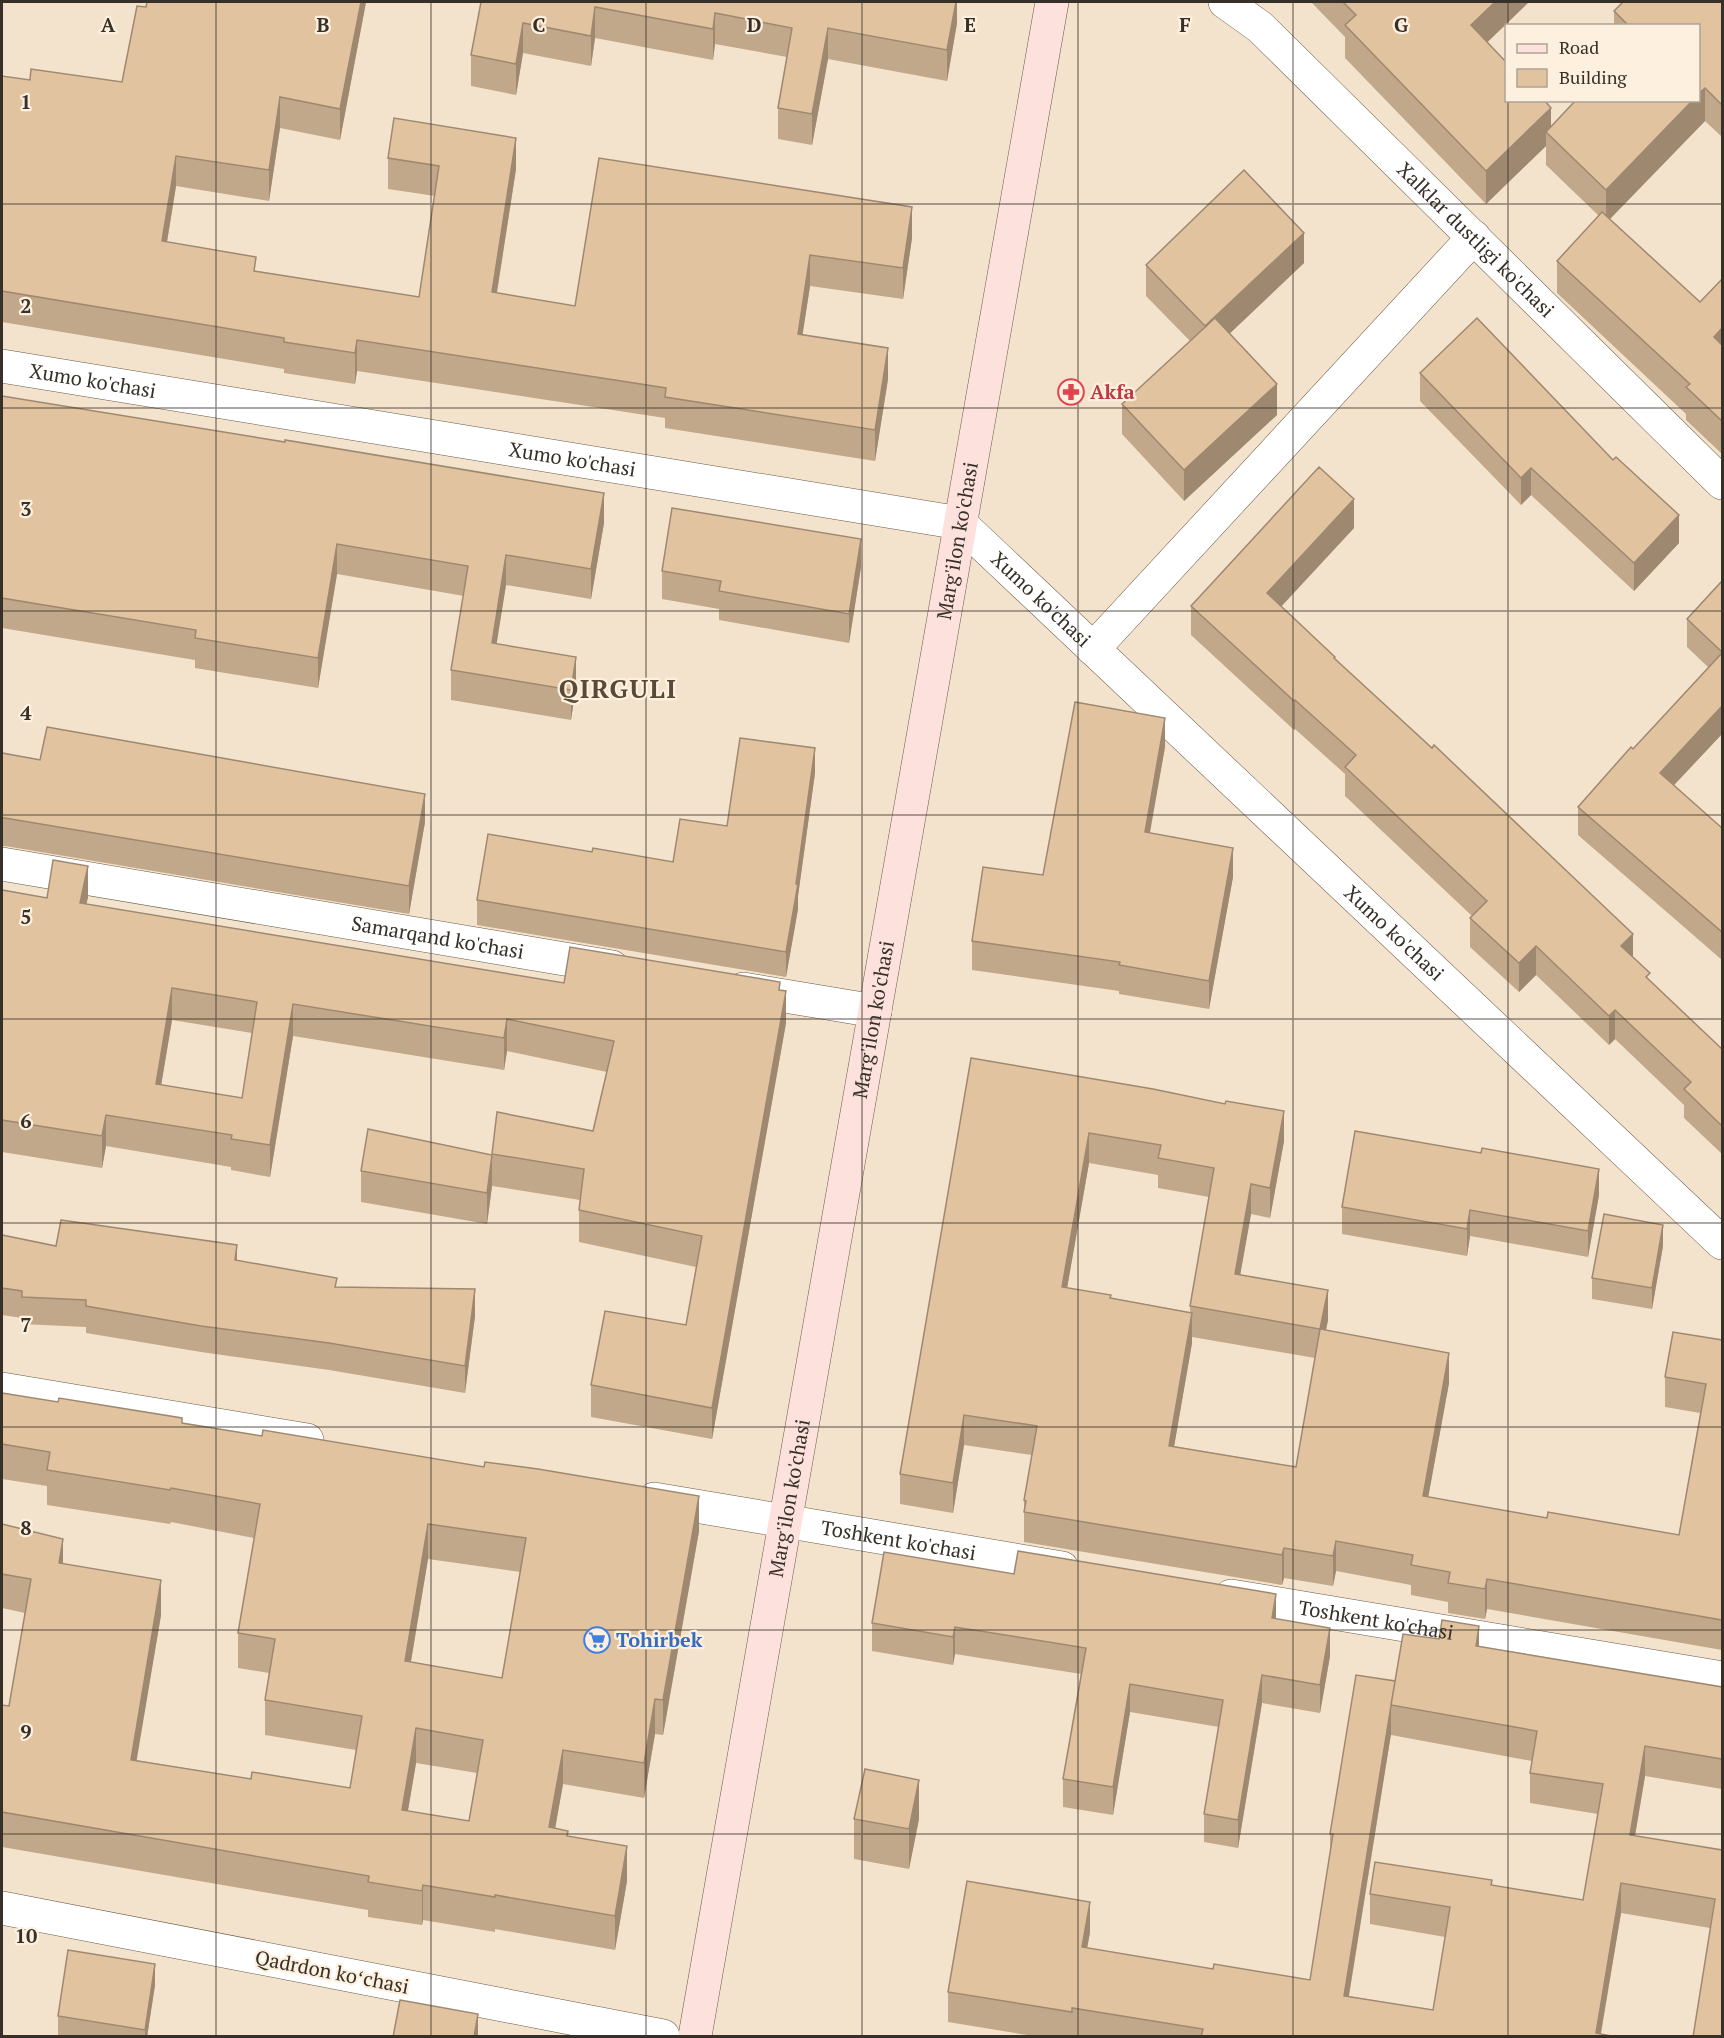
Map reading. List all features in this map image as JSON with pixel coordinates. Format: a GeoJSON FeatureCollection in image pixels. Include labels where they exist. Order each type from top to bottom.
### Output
{"type":"FeatureCollection","features":[{"type":"Feature","properties":{"kind":"street","name":"Marg'ilon ko'chasi"},"geometry":{"type":"LineString","coordinates":[[695,2037],[1052,2]]}},
{"type":"Feature","properties":{"kind":"street","name":"Xalklar dustligi ko'chasi"},"geometry":{"type":"LineString","coordinates":[[1225,2],[1260,27],[1722,483]]}},
{"type":"Feature","properties":{"kind":"street"},"geometry":{"type":"LineString","coordinates":[[1093,649],[1474,237]]}},
{"type":"Feature","properties":{"kind":"street","name":"Xumo ko'chasi"},"geometry":{"type":"LineString","coordinates":[[2,366],[960,523],[1722,1243]]}},
{"type":"Feature","properties":{"kind":"street","name":"Samarqand ko'chasi"},"geometry":{"type":"LineString","coordinates":[[2,864],[639,971]]}},
{"type":"Feature","properties":{"kind":"street"},"geometry":{"type":"LineString","coordinates":[[710,983],[875,1011]]}},
{"type":"Feature","properties":{"kind":"street"},"geometry":{"type":"LineString","coordinates":[[2,1389],[341,1446]]}},
{"type":"Feature","properties":{"kind":"street","name":"Toshkent ko'chasi"},"geometry":{"type":"LineString","coordinates":[[622,1494],[1090,1572]]}},
{"type":"Feature","properties":{"kind":"street","name":"Toshkent ko'chasi"},"geometry":{"type":"LineString","coordinates":[[1207,1592],[1722,1678]]}},
{"type":"Feature","properties":{"kind":"street","name":"Qadrdon koʻchasi"},"geometry":{"type":"LineString","coordinates":[[2,1908],[663,2037]]}},
{"type":"Feature","properties":{"kind":"building"},"geometry":{"type":"Polygon","coordinates":[[[147,2],[361,2],[340,109],[280,97],[269,170],[176,156],[162,241],[256,257],[254,271],[419,297],[439,166],[388,158],[394,118],[516,138],[492,292],[575,306],[599,158],[912,207],[903,268],[810,255],[798,334],[888,348],[875,430],[665,397],[666,388],[357,340],[355,353],[284,342],[284,338],[2,291],[2,76],[30,80],[31,69],[122,82],[137,6],[146,7],[147,2]]]}},
{"type":"Feature","properties":{"kind":"building"},"geometry":{"type":"Polygon","coordinates":[[[481,2],[956,2],[947,50],[828,28],[812,114],[778,108],[792,28],[715,13],[713,29],[595,7],[591,36],[523,23],[516,64],[471,55],[481,2]]]}},
{"type":"Feature","properties":{"kind":"building"},"geometry":{"type":"Polygon","coordinates":[[[1343,2],[1495,2],[1471,25],[1505,61],[1505,102],[1546,102],[1551,108],[1486,171],[1345,25],[1356,15],[1343,2]]]}},
{"type":"Feature","properties":{"kind":"building"},"geometry":{"type":"Polygon","coordinates":[[[1623,2],[1722,2],[1722,105],[1705,88],[1700,92],[1700,24],[1627,24],[1614,11],[1623,2]]]}},
{"type":"Feature","properties":{"kind":"building"},"geometry":{"type":"Polygon","coordinates":[[[1574,102],[1691,102],[1606,190],[1546,132],[1574,102]]]}},
{"type":"Feature","properties":{"kind":"building"},"geometry":{"type":"Polygon","coordinates":[[[1244,170],[1304,233],[1205,326],[1146,265],[1244,170]]]}},
{"type":"Feature","properties":{"kind":"building"},"geometry":{"type":"Polygon","coordinates":[[[1602,212],[1700,302],[1722,279],[1722,328],[1714,337],[1722,345],[1722,421],[1686,387],[1690,384],[1557,261],[1602,212]]]}},
{"type":"Feature","properties":{"kind":"building"},"geometry":{"type":"Polygon","coordinates":[[[1215,318],[1277,384],[1184,470],[1122,404],[1215,318]]]}},
{"type":"Feature","properties":{"kind":"building"},"geometry":{"type":"Polygon","coordinates":[[[1477,318],[1613,460],[1616,457],[1679,515],[1634,563],[1531,468],[1521,478],[1420,373],[1477,318]]]}},
{"type":"Feature","properties":{"kind":"building"},"geometry":{"type":"Polygon","coordinates":[[[2,396],[604,493],[591,569],[506,555],[492,643],[576,657],[571,690],[451,670],[468,566],[337,544],[318,658],[195,638],[196,630],[2,598],[2,396]]]}},
{"type":"Feature","properties":{"kind":"building"},"geometry":{"type":"Polygon","coordinates":[[[1319,467],[1354,499],[1267,593],[1432,748],[1434,745],[1633,934],[1621,946],[1650,973],[1646,977],[1722,1049],[1722,1126],[1684,1089],[1691,1082],[1615,1010],[1609,1016],[1536,946],[1519,963],[1470,918],[1487,901],[1345,767],[1356,755],[1191,606],[1319,467]]]}},
{"type":"Feature","properties":{"kind":"building"},"geometry":{"type":"Polygon","coordinates":[[[672,508],[861,539],[849,614],[719,591],[721,581],[662,571],[672,508]]]}},
{"type":"Feature","properties":{"kind":"building"},"geometry":{"type":"Polygon","coordinates":[[[1722,581],[1722,652],[1687,619],[1722,581]]]}},
{"type":"Feature","properties":{"kind":"building"},"geometry":{"type":"Polygon","coordinates":[[[1722,653],[1722,706],[1660,773],[1722,828],[1722,932],[1578,807],[1631,747],[1633,749],[1722,653]]]}},
{"type":"Feature","properties":{"kind":"building"},"geometry":{"type":"Polygon","coordinates":[[[1075,702],[1165,718],[1145,832],[1233,848],[1209,981],[1119,965],[1120,962],[972,941],[983,867],[1043,875],[1075,702]]]}},
{"type":"Feature","properties":{"kind":"building"},"geometry":{"type":"Polygon","coordinates":[[[47,727],[425,794],[409,886],[2,818],[2,753],[40,760],[47,727]]]}},
{"type":"Feature","properties":{"kind":"building"},"geometry":{"type":"Polygon","coordinates":[[[740,738],[815,748],[796,884],[798,884],[786,952],[477,900],[488,834],[592,852],[593,848],[673,862],[680,819],[727,826],[740,738]]]}},
{"type":"Feature","properties":{"kind":"building"},"geometry":{"type":"Polygon","coordinates":[[[53,860],[88,866],[80,903],[564,983],[570,947],[780,982],[779,990],[786,991],[712,1408],[591,1385],[605,1311],[686,1325],[702,1236],[579,1210],[584,1169],[492,1154],[497,1112],[593,1131],[614,1041],[507,1019],[504,1038],[293,1004],[270,1145],[231,1139],[232,1135],[106,1115],[102,1136],[2,1120],[2,890],[47,898],[53,860]],[[172,988],[156,1084],[242,1098],[257,1002],[172,988]]]}},
{"type":"Feature","properties":{"kind":"building"},"geometry":{"type":"Polygon","coordinates":[[[971,1058],[1153,1089],[1225,1104],[1226,1101],[1284,1111],[1270,1188],[1251,1184],[1235,1274],[1328,1290],[1320,1329],[1449,1353],[1423,1496],[1547,1518],[1548,1512],[1679,1535],[1706,1384],[1665,1377],[1673,1332],[1722,1340],[1722,1620],[1487,1579],[1485,1589],[1448,1583],[1450,1572],[1411,1565],[1413,1555],[1336,1541],[1333,1556],[1284,1548],[1282,1555],[1024,1512],[1037,1426],[964,1415],[953,1483],[900,1474],[971,1058]],[[1089,1133],[1062,1287],[1192,1313],[1169,1446],[1296,1467],[1320,1329],[1190,1306],[1214,1168],[1158,1158],[1161,1145],[1089,1133]]]}},
{"type":"Feature","properties":{"kind":"building"},"geometry":{"type":"Polygon","coordinates":[[[368,1129],[492,1155],[487,1193],[361,1171],[368,1129]]]}},
{"type":"Feature","properties":{"kind":"building"},"geometry":{"type":"Polygon","coordinates":[[[1355,1131],[1481,1153],[1482,1148],[1599,1169],[1588,1231],[1470,1210],[1467,1229],[1342,1207],[1355,1131]]]}},
{"type":"Feature","properties":{"kind":"building"},"geometry":{"type":"Polygon","coordinates":[[[1604,1214],[1663,1225],[1652,1288],[1592,1278],[1604,1214]]]}},
{"type":"Feature","properties":{"kind":"building"},"geometry":{"type":"Polygon","coordinates":[[[61,1220],[237,1245],[235,1260],[337,1278],[335,1287],[475,1289],[465,1366],[86,1306],[86,1300],[22,1297],[22,1291],[2,1288],[2,1235],[56,1246],[61,1220]]]}},
{"type":"Feature","properties":{"kind":"building"},"geometry":{"type":"Polygon","coordinates":[[[2,1393],[58,1402],[59,1398],[182,1418],[182,1423],[262,1436],[263,1430],[484,1467],[485,1462],[538,1469],[699,1496],[663,1700],[655,1699],[644,1763],[563,1750],[549,1827],[568,1831],[567,1836],[627,1846],[615,1916],[423,1885],[422,1891],[368,1882],[369,1876],[2,1812],[2,1705],[9,1706],[31,1579],[2,1574],[2,1524],[63,1539],[59,1563],[161,1580],[131,1760],[251,1779],[252,1772],[350,1788],[362,1716],[265,1700],[275,1639],[238,1633],[260,1504],[47,1470],[50,1452],[2,1444],[2,1393]],[[428,1524],[405,1661],[502,1678],[526,1538],[428,1524]],[[416,1728],[402,1810],[469,1821],[483,1740],[416,1728]]]}},
{"type":"Feature","properties":{"kind":"building"},"geometry":{"type":"Polygon","coordinates":[[[1018,1551],[1276,1594],[1272,1618],[1330,1628],[1320,1685],[1262,1675],[1238,1820],[1204,1814],[1223,1700],[1130,1684],[1113,1787],[1063,1779],[1086,1648],[955,1627],[953,1637],[872,1623],[884,1552],[1014,1574],[1018,1551]]]}},
{"type":"Feature","properties":{"kind":"building"},"geometry":{"type":"Polygon","coordinates":[[[1442,1620],[1479,1626],[1476,1646],[1722,1687],[1722,1759],[1645,1746],[1630,1835],[1722,1850],[1722,2037],[1693,2037],[1715,1899],[1621,1883],[1596,2033],[1616,2037],[1201,2037],[1203,2029],[1072,2008],[1072,2012],[948,1992],[967,1881],[1090,1902],[1082,1947],[1213,1969],[1214,1964],[1310,1980],[1333,1834],[1330,1834],[1356,1675],[1395,1681],[1394,1689],[1403,1634],[1439,1639],[1442,1620]],[[1391,1705],[1344,1996],[1433,2010],[1450,1907],[1370,1894],[1375,1862],[1492,1880],[1491,1885],[1583,1900],[1603,1784],[1530,1773],[1537,1731],[1391,1705]]]}},
{"type":"Feature","properties":{"kind":"building"},"geometry":{"type":"Polygon","coordinates":[[[865,1769],[919,1780],[909,1829],[854,1819],[865,1769]]]}},
{"type":"Feature","properties":{"kind":"building"},"geometry":{"type":"Polygon","coordinates":[[[68,1950],[155,1964],[145,2030],[58,2016],[68,1950]]]}},
{"type":"Feature","properties":{"kind":"building"},"geometry":{"type":"Polygon","coordinates":[[[400,2000],[478,2014],[474,2037],[393,2037],[400,2000]]]}},
{"type":"Feature","properties":{"kind":"place","name":"Akfa"},"geometry":{"type":"Point","coordinates":[1071,392]}},
{"type":"Feature","properties":{"kind":"place","name":"Tohirbek"},"geometry":{"type":"Point","coordinates":[597,1640]}},
{"type":"Feature","properties":{"kind":"district","name":"QIRGULI"},"geometry":{"type":"Point","coordinates":[618,689]}}]}
